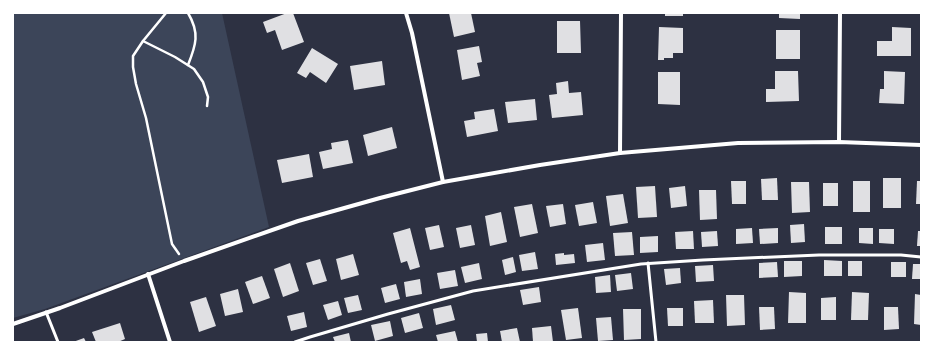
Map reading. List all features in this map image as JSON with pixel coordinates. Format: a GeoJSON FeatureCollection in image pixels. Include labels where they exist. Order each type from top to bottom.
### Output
{"type":"FeatureCollection","features":[{"type":"Feature","properties":{"kind":"street"},"geometry":{"type":"LineString","coordinates":[[406,13],[412,33],[443,182]]}},
{"type":"Feature","properties":{"kind":"street"},"geometry":{"type":"LineString","coordinates":[[620,153],[621,13]]}},
{"type":"Feature","properties":{"kind":"street"},"geometry":{"type":"LineString","coordinates":[[839,142],[840,13]]}},
{"type":"Feature","properties":{"kind":"street"},"geometry":{"type":"LineString","coordinates":[[13,324],[298,221],[443,182],[540,164],[620,153],[738,143],[839,142],[921,145]]}},
{"type":"Feature","properties":{"kind":"street"},"geometry":{"type":"LineString","coordinates":[[148,274],[170,342]]}},
{"type":"Feature","properties":{"kind":"lane"},"geometry":{"type":"LineString","coordinates":[[295,342],[388,314],[473,291],[648,263],[819,255],[901,255],[921,257]]}},
{"type":"Feature","properties":{"kind":"lane"},"geometry":{"type":"LineString","coordinates":[[648,263],[656,342]]}},
{"type":"Feature","properties":{"kind":"lane"},"geometry":{"type":"LineString","coordinates":[[46,312],[58,342]]}},
{"type":"Feature","properties":{"kind":"path"},"geometry":{"type":"LineString","coordinates":[[166,13],[133,56],[133,67],[136,84],[146,118],[172,244],[184,261]]}},
{"type":"Feature","properties":{"kind":"path"},"geometry":{"type":"LineString","coordinates":[[188,13],[196,31],[196,43],[188,65]]}},
{"type":"Feature","properties":{"kind":"path"},"geometry":{"type":"LineString","coordinates":[[143,41],[175,57],[194,69],[203,82],[208,97],[207,106]]}},
{"type":"Feature","properties":{"kind":"shaded area"},"geometry":{"type":"Polygon","coordinates":[[[13,13],[222,13],[269,227],[45,309],[13,318],[13,13]]]}},
{"type":"Feature","properties":{"kind":"building"},"geometry":{"type":"Polygon","coordinates":[[[287,13],[293,13],[304,42],[282,50],[275,30],[267,33],[263,22],[287,13]]]}},
{"type":"Feature","properties":{"kind":"building"},"geometry":{"type":"Polygon","coordinates":[[[449,13],[471,13],[475,32],[454,37],[449,13]]]}},
{"type":"Feature","properties":{"kind":"building"},"geometry":{"type":"Polygon","coordinates":[[[665,13],[683,13],[683,16],[665,16],[665,13]]]}},
{"type":"Feature","properties":{"kind":"building"},"geometry":{"type":"Polygon","coordinates":[[[779,13],[800,13],[800,19],[779,18],[779,13]]]}},
{"type":"Feature","properties":{"kind":"building"},"geometry":{"type":"Polygon","coordinates":[[[557,21],[580,21],[581,53],[557,53],[557,21]]]}},
{"type":"Feature","properties":{"kind":"building"},"geometry":{"type":"Polygon","coordinates":[[[659,27],[683,28],[683,53],[673,53],[673,58],[658,60],[659,27]]]}},
{"type":"Feature","properties":{"kind":"building"},"geometry":{"type":"Polygon","coordinates":[[[892,27],[911,28],[911,56],[877,56],[877,41],[892,41],[892,27]]]}},
{"type":"Feature","properties":{"kind":"building"},"geometry":{"type":"Polygon","coordinates":[[[776,30],[800,30],[800,59],[776,59],[776,30]]]}},
{"type":"Feature","properties":{"kind":"building"},"geometry":{"type":"Polygon","coordinates":[[[479,46],[482,62],[477,63],[480,76],[462,80],[457,50],[479,46]]]}},
{"type":"Feature","properties":{"kind":"building"},"geometry":{"type":"Polygon","coordinates":[[[312,48],[338,64],[326,83],[310,72],[306,78],[297,73],[312,48]]]}},
{"type":"Feature","properties":{"kind":"building"},"geometry":{"type":"Polygon","coordinates":[[[382,61],[385,85],[354,90],[350,66],[382,61]]]}},
{"type":"Feature","properties":{"kind":"building"},"geometry":{"type":"Polygon","coordinates":[[[775,71],[798,71],[799,101],[766,102],[766,89],[775,89],[775,71]]]}},
{"type":"Feature","properties":{"kind":"building"},"geometry":{"type":"Polygon","coordinates":[[[884,71],[905,72],[904,104],[879,103],[880,89],[884,89],[884,71]]]}},
{"type":"Feature","properties":{"kind":"building"},"geometry":{"type":"Polygon","coordinates":[[[658,72],[680,72],[680,105],[658,104],[658,72]]]}},
{"type":"Feature","properties":{"kind":"building"},"geometry":{"type":"Polygon","coordinates":[[[568,81],[569,93],[581,92],[583,115],[552,118],[549,95],[557,94],[556,83],[568,81]]]}},
{"type":"Feature","properties":{"kind":"building"},"geometry":{"type":"Polygon","coordinates":[[[535,99],[537,120],[508,123],[505,102],[535,99]]]}},
{"type":"Feature","properties":{"kind":"building"},"geometry":{"type":"Polygon","coordinates":[[[494,109],[498,131],[467,137],[464,121],[475,119],[474,112],[494,109]]]}},
{"type":"Feature","properties":{"kind":"building"},"geometry":{"type":"Polygon","coordinates":[[[392,127],[397,148],[368,156],[363,135],[392,127]]]}},
{"type":"Feature","properties":{"kind":"building"},"geometry":{"type":"Polygon","coordinates":[[[348,140],[353,163],[323,169],[319,152],[332,149],[331,143],[348,140]]]}},
{"type":"Feature","properties":{"kind":"building"},"geometry":{"type":"Polygon","coordinates":[[[309,154],[313,177],[282,183],[277,160],[309,154]]]}},
{"type":"Feature","properties":{"kind":"building"},"geometry":{"type":"Polygon","coordinates":[[[777,178],[778,200],[762,200],[761,179],[777,178]]]}},
{"type":"Feature","properties":{"kind":"building"},"geometry":{"type":"Polygon","coordinates":[[[883,178],[901,178],[901,208],[883,208],[883,178]]]}},
{"type":"Feature","properties":{"kind":"building"},"geometry":{"type":"Polygon","coordinates":[[[731,181],[746,181],[746,204],[732,204],[731,181]]]}},
{"type":"Feature","properties":{"kind":"building"},"geometry":{"type":"Polygon","coordinates":[[[853,181],[870,181],[870,212],[853,212],[853,181]]]}},
{"type":"Feature","properties":{"kind":"building"},"geometry":{"type":"Polygon","coordinates":[[[917,181],[921,181],[921,204],[916,204],[917,181]]]}},
{"type":"Feature","properties":{"kind":"building"},"geometry":{"type":"Polygon","coordinates":[[[791,182],[809,182],[810,212],[792,213],[791,182]]]}},
{"type":"Feature","properties":{"kind":"building"},"geometry":{"type":"Polygon","coordinates":[[[823,183],[838,183],[838,206],[823,206],[823,183]]]}},
{"type":"Feature","properties":{"kind":"building"},"geometry":{"type":"Polygon","coordinates":[[[655,186],[657,217],[638,218],[636,187],[655,186]]]}},
{"type":"Feature","properties":{"kind":"building"},"geometry":{"type":"Polygon","coordinates":[[[685,186],[687,206],[671,208],[669,188],[685,186]]]}},
{"type":"Feature","properties":{"kind":"building"},"geometry":{"type":"Polygon","coordinates":[[[699,190],[716,190],[717,219],[700,220],[699,190]]]}},
{"type":"Feature","properties":{"kind":"building"},"geometry":{"type":"Polygon","coordinates":[[[623,194],[628,223],[610,226],[606,196],[623,194]]]}},
{"type":"Feature","properties":{"kind":"building"},"geometry":{"type":"Polygon","coordinates":[[[593,202],[597,223],[579,226],[575,205],[593,202]]]}},
{"type":"Feature","properties":{"kind":"building"},"geometry":{"type":"Polygon","coordinates":[[[532,204],[538,233],[520,237],[514,207],[532,204]]]}},
{"type":"Feature","properties":{"kind":"building"},"geometry":{"type":"Polygon","coordinates":[[[563,204],[566,224],[550,227],[546,206],[563,204]]]}},
{"type":"Feature","properties":{"kind":"building"},"geometry":{"type":"Polygon","coordinates":[[[501,212],[507,242],[490,246],[485,216],[501,212]]]}},
{"type":"Feature","properties":{"kind":"building"},"geometry":{"type":"Polygon","coordinates":[[[804,224],[805,242],[791,243],[790,225],[804,224]]]}},
{"type":"Feature","properties":{"kind":"building"},"geometry":{"type":"Polygon","coordinates":[[[439,225],[444,247],[430,250],[425,228],[439,225]]]}},
{"type":"Feature","properties":{"kind":"building"},"geometry":{"type":"Polygon","coordinates":[[[471,225],[475,245],[460,248],[456,228],[471,225]]]}},
{"type":"Feature","properties":{"kind":"building"},"geometry":{"type":"Polygon","coordinates":[[[825,227],[842,227],[842,244],[825,244],[825,227]]]}},
{"type":"Feature","properties":{"kind":"building"},"geometry":{"type":"Polygon","coordinates":[[[410,228],[420,267],[410,270],[407,261],[401,263],[393,233],[410,228]]]}},
{"type":"Feature","properties":{"kind":"building"},"geometry":{"type":"Polygon","coordinates":[[[752,228],[753,243],[736,244],[736,229],[752,228]]]}},
{"type":"Feature","properties":{"kind":"building"},"geometry":{"type":"Polygon","coordinates":[[[778,228],[778,243],[760,244],[759,229],[778,228]]]}},
{"type":"Feature","properties":{"kind":"building"},"geometry":{"type":"Polygon","coordinates":[[[859,228],[873,228],[873,244],[859,243],[859,228]]]}},
{"type":"Feature","properties":{"kind":"building"},"geometry":{"type":"Polygon","coordinates":[[[879,229],[894,229],[894,244],[879,243],[879,229]]]}},
{"type":"Feature","properties":{"kind":"building"},"geometry":{"type":"Polygon","coordinates":[[[693,231],[694,249],[676,249],[675,232],[693,231]]]}},
{"type":"Feature","properties":{"kind":"building"},"geometry":{"type":"Polygon","coordinates":[[[717,231],[718,246],[702,247],[701,232],[717,231]]]}},
{"type":"Feature","properties":{"kind":"building"},"geometry":{"type":"Polygon","coordinates":[[[918,231],[921,231],[921,246],[917,246],[918,231]]]}},
{"type":"Feature","properties":{"kind":"building"},"geometry":{"type":"Polygon","coordinates":[[[632,232],[634,255],[615,256],[613,233],[632,232]]]}},
{"type":"Feature","properties":{"kind":"building"},"geometry":{"type":"Polygon","coordinates":[[[658,236],[658,252],[640,253],[640,237],[658,236]]]}},
{"type":"Feature","properties":{"kind":"building"},"geometry":{"type":"Polygon","coordinates":[[[603,243],[605,260],[587,262],[585,245],[603,243]]]}},
{"type":"Feature","properties":{"kind":"building"},"geometry":{"type":"Polygon","coordinates":[[[535,252],[538,269],[522,271],[519,255],[535,252]]]}},
{"type":"Feature","properties":{"kind":"building"},"geometry":{"type":"Polygon","coordinates":[[[564,253],[564,255],[574,254],[575,263],[556,265],[555,254],[564,253]]]}},
{"type":"Feature","properties":{"kind":"building"},"geometry":{"type":"Polygon","coordinates":[[[353,254],[359,275],[341,280],[336,259],[353,254]]]}},
{"type":"Feature","properties":{"kind":"building"},"geometry":{"type":"Polygon","coordinates":[[[513,257],[516,272],[505,275],[502,260],[513,257]]]}},
{"type":"Feature","properties":{"kind":"building"},"geometry":{"type":"Polygon","coordinates":[[[320,259],[327,281],[313,285],[306,263],[320,259]]]}},
{"type":"Feature","properties":{"kind":"building"},"geometry":{"type":"Polygon","coordinates":[[[824,260],[842,261],[842,276],[824,276],[824,260]]]}},
{"type":"Feature","properties":{"kind":"building"},"geometry":{"type":"Polygon","coordinates":[[[784,261],[802,261],[802,276],[784,277],[784,261]]]}},
{"type":"Feature","properties":{"kind":"building"},"geometry":{"type":"Polygon","coordinates":[[[848,261],[862,261],[862,276],[848,276],[848,261]]]}},
{"type":"Feature","properties":{"kind":"building"},"geometry":{"type":"Polygon","coordinates":[[[777,262],[778,277],[759,278],[759,263],[777,262]]]}},
{"type":"Feature","properties":{"kind":"building"},"geometry":{"type":"Polygon","coordinates":[[[891,262],[906,262],[906,277],[891,277],[891,262]]]}},
{"type":"Feature","properties":{"kind":"building"},"geometry":{"type":"Polygon","coordinates":[[[290,263],[299,291],[283,297],[274,269],[290,263]]]}},
{"type":"Feature","properties":{"kind":"building"},"geometry":{"type":"Polygon","coordinates":[[[479,263],[482,279],[465,283],[461,267],[479,263]]]}},
{"type":"Feature","properties":{"kind":"building"},"geometry":{"type":"Polygon","coordinates":[[[913,264],[921,264],[921,279],[912,279],[913,264]]]}},
{"type":"Feature","properties":{"kind":"building"},"geometry":{"type":"Polygon","coordinates":[[[713,265],[714,281],[696,282],[695,266],[713,265]]]}},
{"type":"Feature","properties":{"kind":"building"},"geometry":{"type":"Polygon","coordinates":[[[680,268],[681,283],[666,285],[664,269],[680,268]]]}},
{"type":"Feature","properties":{"kind":"building"},"geometry":{"type":"Polygon","coordinates":[[[455,270],[458,286],[440,289],[437,273],[455,270]]]}},
{"type":"Feature","properties":{"kind":"building"},"geometry":{"type":"Polygon","coordinates":[[[631,273],[633,289],[617,291],[615,275],[631,273]]]}},
{"type":"Feature","properties":{"kind":"building"},"geometry":{"type":"Polygon","coordinates":[[[610,275],[611,292],[596,293],[595,277],[610,275]]]}},
{"type":"Feature","properties":{"kind":"building"},"geometry":{"type":"Polygon","coordinates":[[[262,276],[270,298],[253,304],[245,282],[262,276]]]}},
{"type":"Feature","properties":{"kind":"building"},"geometry":{"type":"Polygon","coordinates":[[[420,279],[422,294],[406,297],[404,282],[420,279]]]}},
{"type":"Feature","properties":{"kind":"building"},"geometry":{"type":"Polygon","coordinates":[[[396,284],[400,299],[385,303],[381,288],[396,284]]]}},
{"type":"Feature","properties":{"kind":"building"},"geometry":{"type":"Polygon","coordinates":[[[539,287],[541,302],[523,305],[520,290],[539,287]]]}},
{"type":"Feature","properties":{"kind":"building"},"geometry":{"type":"Polygon","coordinates":[[[238,289],[243,312],[225,316],[220,294],[238,289]]]}},
{"type":"Feature","properties":{"kind":"building"},"geometry":{"type":"Polygon","coordinates":[[[789,292],[806,293],[806,323],[788,323],[789,292]]]}},
{"type":"Feature","properties":{"kind":"building"},"geometry":{"type":"Polygon","coordinates":[[[852,292],[869,293],[868,320],[851,320],[852,292]]]}},
{"type":"Feature","properties":{"kind":"building"},"geometry":{"type":"Polygon","coordinates":[[[915,294],[921,295],[921,325],[914,324],[915,294]]]}},
{"type":"Feature","properties":{"kind":"building"},"geometry":{"type":"Polygon","coordinates":[[[358,295],[362,310],[348,313],[344,298],[358,295]]]}},
{"type":"Feature","properties":{"kind":"building"},"geometry":{"type":"Polygon","coordinates":[[[726,295],[744,295],[745,325],[727,326],[726,295]]]}},
{"type":"Feature","properties":{"kind":"building"},"geometry":{"type":"Polygon","coordinates":[[[206,297],[216,326],[199,332],[190,302],[206,297]]]}},
{"type":"Feature","properties":{"kind":"building"},"geometry":{"type":"Polygon","coordinates":[[[836,297],[836,320],[821,320],[821,298],[836,297]]]}},
{"type":"Feature","properties":{"kind":"building"},"geometry":{"type":"Polygon","coordinates":[[[713,300],[714,323],[695,323],[694,301],[713,300]]]}},
{"type":"Feature","properties":{"kind":"building"},"geometry":{"type":"Polygon","coordinates":[[[338,301],[342,315],[328,320],[323,305],[338,301]]]}},
{"type":"Feature","properties":{"kind":"building"},"geometry":{"type":"Polygon","coordinates":[[[451,305],[455,320],[436,325],[433,309],[451,305]]]}},
{"type":"Feature","properties":{"kind":"building"},"geometry":{"type":"Polygon","coordinates":[[[759,307],[774,307],[775,329],[760,330],[759,307]]]}},
{"type":"Feature","properties":{"kind":"building"},"geometry":{"type":"Polygon","coordinates":[[[884,307],[898,307],[899,329],[884,330],[884,307]]]}},
{"type":"Feature","properties":{"kind":"building"},"geometry":{"type":"Polygon","coordinates":[[[578,308],[582,338],[566,340],[561,310],[578,308]]]}},
{"type":"Feature","properties":{"kind":"building"},"geometry":{"type":"Polygon","coordinates":[[[667,308],[683,308],[683,326],[668,326],[667,308]]]}},
{"type":"Feature","properties":{"kind":"building"},"geometry":{"type":"Polygon","coordinates":[[[623,309],[641,309],[641,339],[624,340],[623,309]]]}},
{"type":"Feature","properties":{"kind":"building"},"geometry":{"type":"Polygon","coordinates":[[[304,312],[307,327],[291,331],[287,316],[304,312]]]}},
{"type":"Feature","properties":{"kind":"building"},"geometry":{"type":"Polygon","coordinates":[[[419,313],[423,328],[405,333],[401,318],[419,313]]]}},
{"type":"Feature","properties":{"kind":"building"},"geometry":{"type":"Polygon","coordinates":[[[611,317],[613,340],[598,341],[596,318],[611,317]]]}},
{"type":"Feature","properties":{"kind":"building"},"geometry":{"type":"Polygon","coordinates":[[[390,321],[393,336],[375,341],[371,325],[390,321]]]}},
{"type":"Feature","properties":{"kind":"building"},"geometry":{"type":"Polygon","coordinates":[[[120,323],[125,339],[118,342],[96,342],[92,332],[120,323]]]}},
{"type":"Feature","properties":{"kind":"building"},"geometry":{"type":"Polygon","coordinates":[[[551,326],[553,342],[533,342],[532,328],[551,326]]]}},
{"type":"Feature","properties":{"kind":"building"},"geometry":{"type":"Polygon","coordinates":[[[517,328],[520,342],[502,342],[500,331],[517,328]]]}},
{"type":"Feature","properties":{"kind":"building"},"geometry":{"type":"Polygon","coordinates":[[[455,331],[458,342],[438,342],[436,335],[455,331]]]}},
{"type":"Feature","properties":{"kind":"building"},"geometry":{"type":"Polygon","coordinates":[[[349,333],[351,342],[335,342],[333,337],[349,333]]]}},
{"type":"Feature","properties":{"kind":"building"},"geometry":{"type":"Polygon","coordinates":[[[487,333],[488,342],[477,342],[476,334],[487,333]]]}},
{"type":"Feature","properties":{"kind":"building"},"geometry":{"type":"Polygon","coordinates":[[[84,338],[86,342],[73,342],[84,338]]]}}]}
